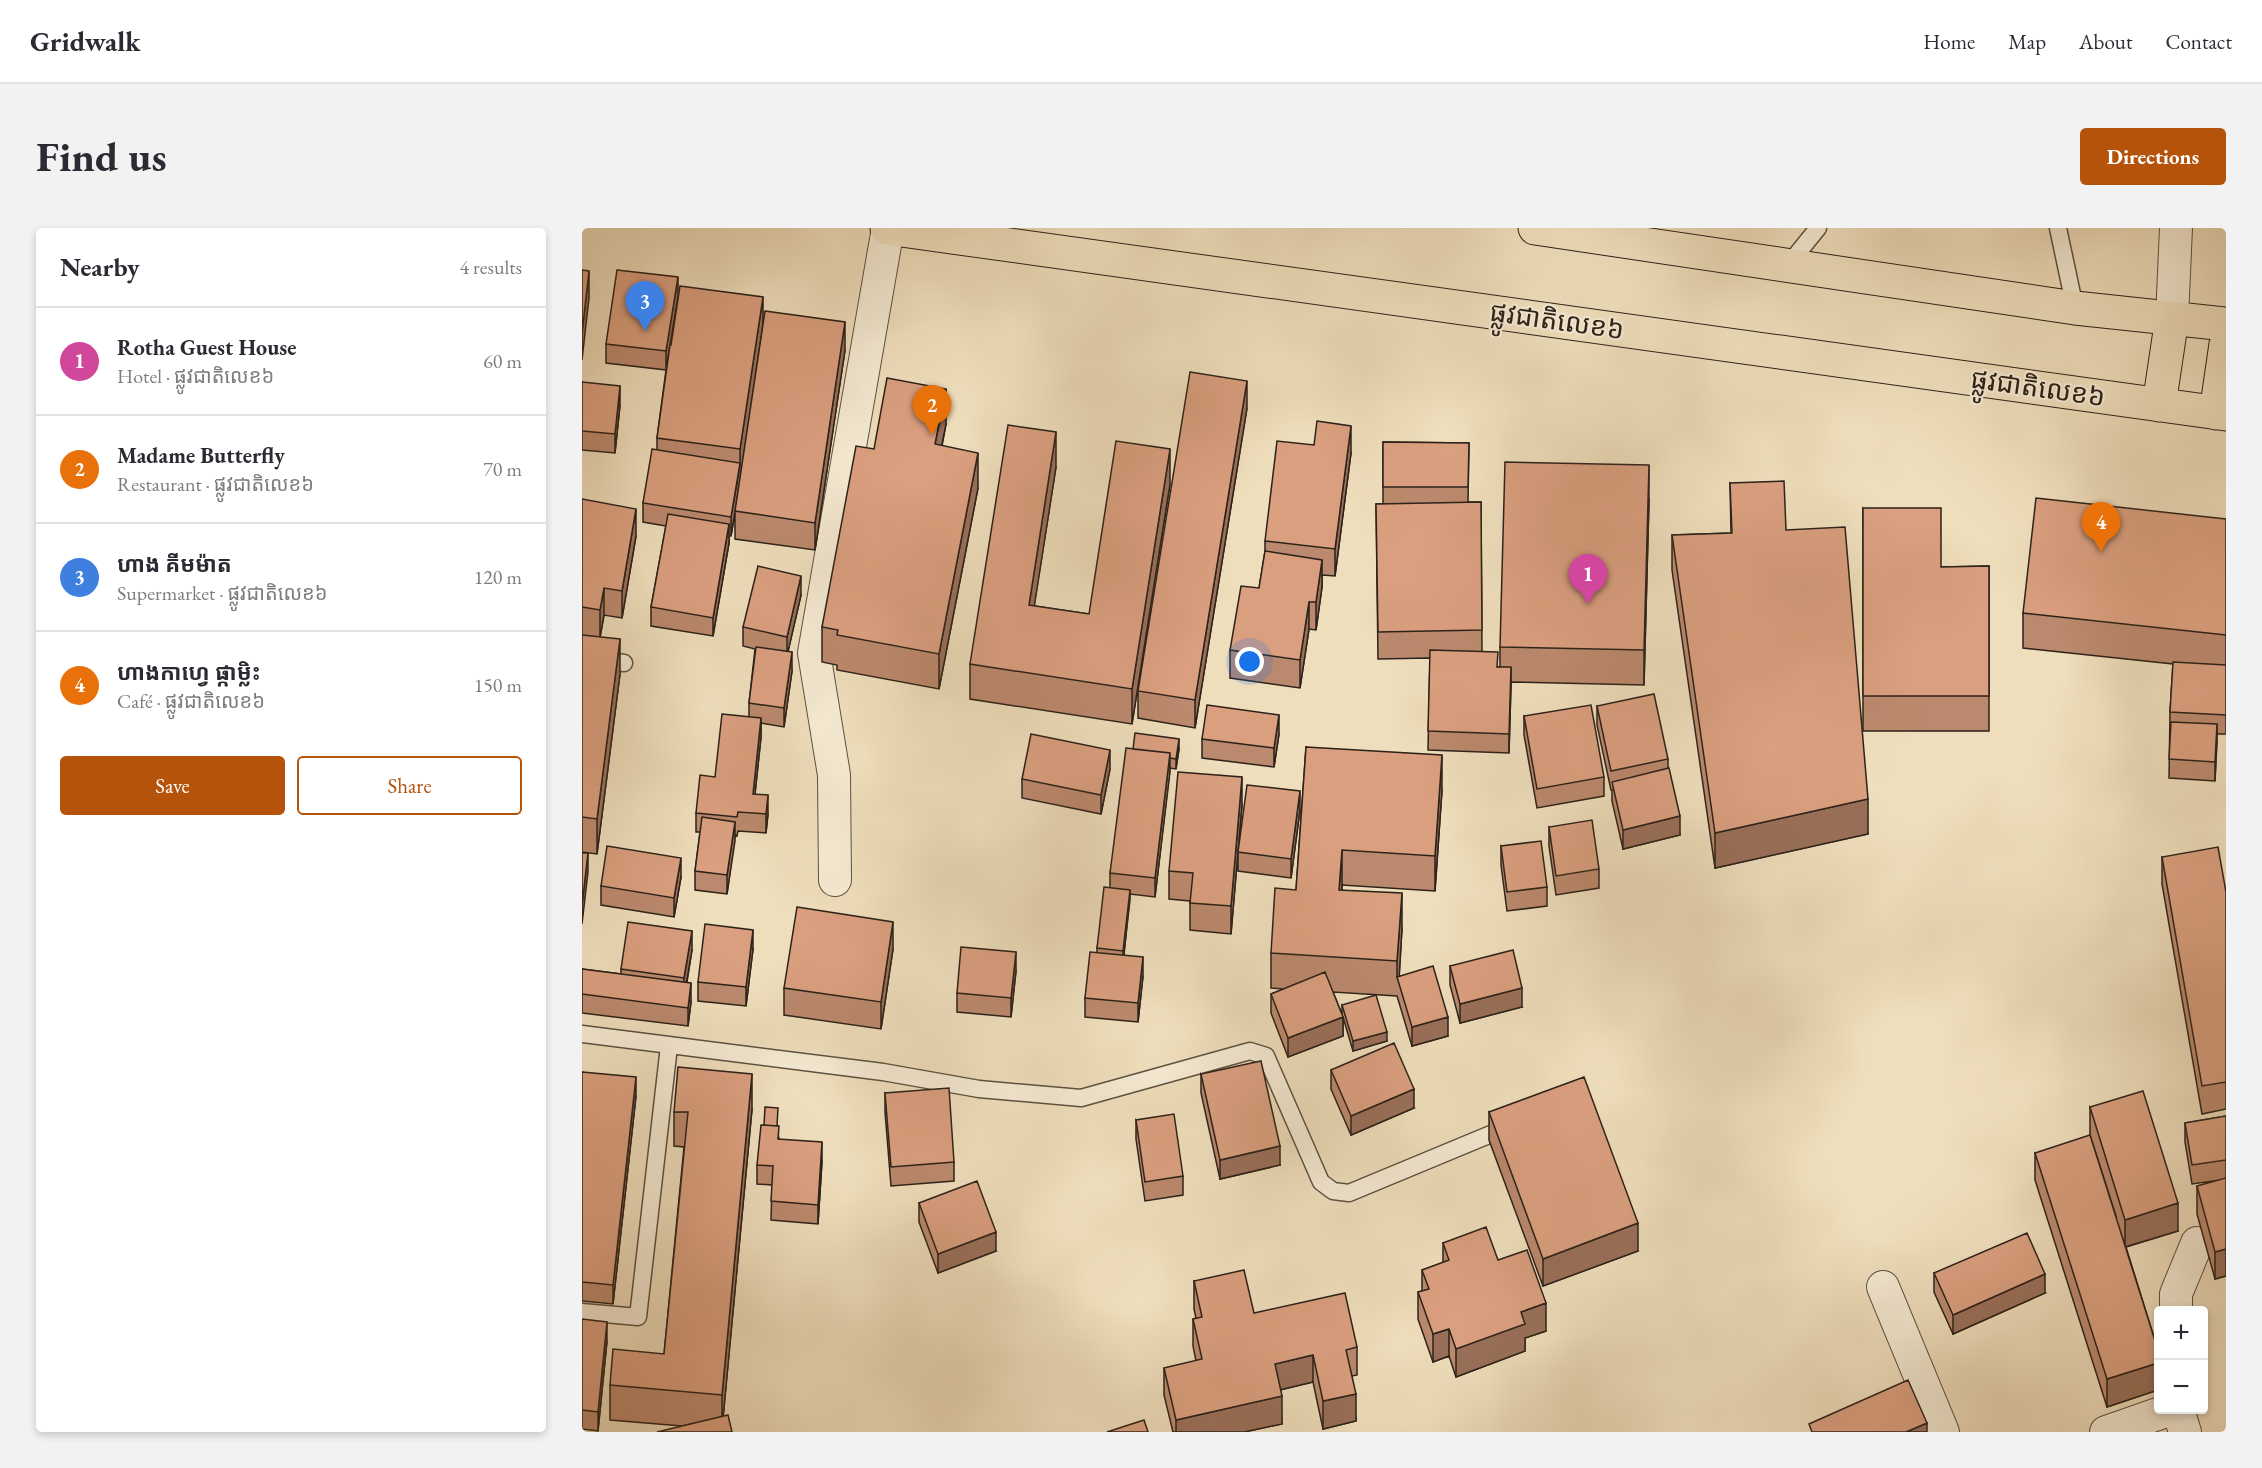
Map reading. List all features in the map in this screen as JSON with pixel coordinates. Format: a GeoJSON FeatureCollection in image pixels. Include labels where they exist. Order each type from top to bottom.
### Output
{"type":"FeatureCollection","features":[{"type":"Feature","properties":{"kind":"main road","name":"ផ្លូវជាតិលេខ៦"},"geometry":{"type":"LineString","coordinates":[[888,228],[2221,414]]}},
{"type":"Feature","properties":{"kind":"main road"},"geometry":{"type":"LineString","coordinates":[[1535,228],[2075,308],[2226,324]]}},
{"type":"Feature","properties":{"kind":"main road"},"geometry":{"type":"LineString","coordinates":[[2159,405],[2172,318]]}},
{"type":"Feature","properties":{"kind":"main road"},"geometry":{"type":"LineString","coordinates":[[2221,414],[2226,344]]}},
{"type":"Feature","properties":{"kind":"street"},"geometry":{"type":"LineString","coordinates":[[835,880],[834,775],[814,653],[888,228]]}},
{"type":"Feature","properties":{"kind":"street"},"geometry":{"type":"LineString","coordinates":[[2172,318],[2176,228]]}},
{"type":"Feature","properties":{"kind":"street"},"geometry":{"type":"LineString","coordinates":[[2176,1306],[2176,1294],[2197,1243]]}},
{"type":"Feature","properties":{"kind":"street"},"geometry":{"type":"LineString","coordinates":[[1883,1287],[1943,1432]]}},
{"type":"Feature","properties":{"kind":"street"},"geometry":{"type":"LineString","coordinates":[[2106,1432],[2158,1414]]}},
{"type":"Feature","properties":{"kind":"street"},"geometry":{"type":"LineString","coordinates":[[2179,1414],[2185,1432]]}},
{"type":"Feature","properties":{"kind":"lane"},"geometry":{"type":"LineString","coordinates":[[1788,265],[1818,228]]}},
{"type":"Feature","properties":{"kind":"lane"},"geometry":{"type":"LineString","coordinates":[[2058,228],[2075,308]]}},
{"type":"Feature","properties":{"kind":"lane"},"geometry":{"type":"LineString","coordinates":[[582,657],[624,663]]}},
{"type":"Feature","properties":{"kind":"lane"},"geometry":{"type":"LineString","coordinates":[[582,1034],[884,1072],[980,1089],[1081,1098],[1250,1051],[1266,1056],[1321,1182],[1333,1191],[1349,1193],[1525,1120]]}},
{"type":"Feature","properties":{"kind":"lane"},"geometry":{"type":"LineString","coordinates":[[582,1312],[638,1317],[669,1046]]}},
{"type":"Feature","properties":{"kind":"building"},"geometry":{"type":"Polygon","coordinates":[[[582,270],[589,271],[582,333],[582,270]]]}},
{"type":"Feature","properties":{"kind":"building"},"geometry":{"type":"Polygon","coordinates":[[[617,270],[678,277],[666,351],[606,344],[617,270]]]}},
{"type":"Feature","properties":{"kind":"building"},"geometry":{"type":"Polygon","coordinates":[[[680,286],[763,297],[740,449],[657,438],[680,286]]]}},
{"type":"Feature","properties":{"kind":"building"},"geometry":{"type":"Polygon","coordinates":[[[765,311],[845,322],[815,523],[735,511],[765,311]]]}},
{"type":"Feature","properties":{"kind":"building"},"geometry":{"type":"Polygon","coordinates":[[[1190,372],[1247,381],[1195,700],[1138,691],[1190,372]]]}},
{"type":"Feature","properties":{"kind":"building"},"geometry":{"type":"Polygon","coordinates":[[[887,378],[946,389],[935,444],[978,453],[939,654],[837,635],[838,630],[822,627],[856,446],[874,449],[887,378]]]}},
{"type":"Feature","properties":{"kind":"building"},"geometry":{"type":"Polygon","coordinates":[[[582,382],[620,386],[615,434],[582,431],[582,382]]]}},
{"type":"Feature","properties":{"kind":"building"},"geometry":{"type":"Polygon","coordinates":[[[1317,421],[1351,426],[1335,549],[1265,541],[1277,441],[1314,445],[1317,421]]]}},
{"type":"Feature","properties":{"kind":"building"},"geometry":{"type":"Polygon","coordinates":[[[1008,425],[1056,432],[1029,605],[1089,614],[1116,441],[1170,449],[1132,689],[970,664],[1008,425]]]}},
{"type":"Feature","properties":{"kind":"building"},"geometry":{"type":"Polygon","coordinates":[[[1383,442],[1469,443],[1468,487],[1383,487],[1383,442]]]}},
{"type":"Feature","properties":{"kind":"building"},"geometry":{"type":"Polygon","coordinates":[[[652,449],[740,463],[731,517],[643,503],[652,449]]]}},
{"type":"Feature","properties":{"kind":"building"},"geometry":{"type":"Polygon","coordinates":[[[1505,462],[1649,465],[1644,650],[1500,647],[1505,462]]]}},
{"type":"Feature","properties":{"kind":"building"},"geometry":{"type":"Polygon","coordinates":[[[1784,481],[1786,530],[1845,527],[1868,799],[1715,833],[1672,535],[1732,533],[1730,483],[1784,481]]]}},
{"type":"Feature","properties":{"kind":"building"},"geometry":{"type":"Polygon","coordinates":[[[2036,498],[2226,519],[2226,635],[2023,613],[2036,498]]]}},
{"type":"Feature","properties":{"kind":"building"},"geometry":{"type":"Polygon","coordinates":[[[582,499],[636,509],[622,591],[604,588],[600,610],[582,607],[582,499]]]}},
{"type":"Feature","properties":{"kind":"building"},"geometry":{"type":"Polygon","coordinates":[[[1481,502],[1482,630],[1378,632],[1376,504],[1481,502]]]}},
{"type":"Feature","properties":{"kind":"building"},"geometry":{"type":"Polygon","coordinates":[[[1863,508],[1941,508],[1941,567],[1989,566],[1989,696],[1863,696],[1863,508]]]}},
{"type":"Feature","properties":{"kind":"building"},"geometry":{"type":"Polygon","coordinates":[[[668,514],[729,524],[713,618],[651,607],[668,514]]]}},
{"type":"Feature","properties":{"kind":"building"},"geometry":{"type":"Polygon","coordinates":[[[1265,551],[1322,560],[1316,602],[1309,602],[1300,660],[1230,650],[1241,586],[1259,588],[1265,551]]]}},
{"type":"Feature","properties":{"kind":"building"},"geometry":{"type":"Polygon","coordinates":[[[758,566],[801,576],[787,637],[743,627],[758,566]]]}},
{"type":"Feature","properties":{"kind":"building"},"geometry":{"type":"Polygon","coordinates":[[[582,635],[620,639],[597,819],[582,817],[582,635]]]}},
{"type":"Feature","properties":{"kind":"building"},"geometry":{"type":"Polygon","coordinates":[[[756,647],[792,652],[784,708],[749,703],[756,647]]]}},
{"type":"Feature","properties":{"kind":"building"},"geometry":{"type":"Polygon","coordinates":[[[1430,650],[1498,652],[1497,667],[1511,667],[1509,734],[1428,731],[1430,650]]]}},
{"type":"Feature","properties":{"kind":"building"},"geometry":{"type":"Polygon","coordinates":[[[2173,662],[2226,665],[2226,715],[2170,712],[2173,662]]]}},
{"type":"Feature","properties":{"kind":"building"},"geometry":{"type":"Polygon","coordinates":[[[1654,694],[1668,759],[1611,771],[1597,706],[1654,694]]]}},
{"type":"Feature","properties":{"kind":"building"},"geometry":{"type":"Polygon","coordinates":[[[1207,705],[1279,715],[1274,748],[1202,739],[1207,705]]]}},
{"type":"Feature","properties":{"kind":"building"},"geometry":{"type":"Polygon","coordinates":[[[1591,705],[1604,777],[1537,789],[1524,716],[1591,705]]]}},
{"type":"Feature","properties":{"kind":"building"},"geometry":{"type":"Polygon","coordinates":[[[722,714],[761,718],[753,794],[768,795],[766,814],[738,812],[737,817],[696,813],[700,775],[715,777],[722,714]]]}},
{"type":"Feature","properties":{"kind":"building"},"geometry":{"type":"Polygon","coordinates":[[[2171,722],[2217,724],[2215,762],[2169,759],[2171,722]]]}},
{"type":"Feature","properties":{"kind":"building"},"geometry":{"type":"Polygon","coordinates":[[[1135,733],[1179,739],[1176,759],[1170,758],[1170,753],[1133,749],[1135,733]]]}},
{"type":"Feature","properties":{"kind":"building"},"geometry":{"type":"Polygon","coordinates":[[[1031,734],[1110,750],[1101,795],[1022,779],[1031,734]]]}},
{"type":"Feature","properties":{"kind":"building"},"geometry":{"type":"Polygon","coordinates":[[[1306,747],[1442,755],[1435,856],[1342,850],[1339,890],[1402,893],[1397,961],[1271,953],[1275,888],[1296,890],[1306,747]]]}},
{"type":"Feature","properties":{"kind":"building"},"geometry":{"type":"Polygon","coordinates":[[[1126,748],[1170,753],[1155,878],[1110,873],[1126,748]]]}},
{"type":"Feature","properties":{"kind":"building"},"geometry":{"type":"Polygon","coordinates":[[[1669,768],[1680,816],[1623,830],[1612,782],[1669,768]]]}},
{"type":"Feature","properties":{"kind":"building"},"geometry":{"type":"Polygon","coordinates":[[[1178,772],[1242,777],[1231,906],[1190,903],[1193,873],[1169,871],[1178,772]]]}},
{"type":"Feature","properties":{"kind":"building"},"geometry":{"type":"Polygon","coordinates":[[[1247,785],[1300,791],[1291,859],[1238,852],[1247,785]]]}},
{"type":"Feature","properties":{"kind":"building"},"geometry":{"type":"Polygon","coordinates":[[[702,817],[735,822],[727,875],[695,871],[702,817]]]}},
{"type":"Feature","properties":{"kind":"building"},"geometry":{"type":"Polygon","coordinates":[[[1592,820],[1599,869],[1556,876],[1549,827],[1592,820]]]}},
{"type":"Feature","properties":{"kind":"building"},"geometry":{"type":"Polygon","coordinates":[[[1541,841],[1547,887],[1507,892],[1501,846],[1541,841]]]}},
{"type":"Feature","properties":{"kind":"building"},"geometry":{"type":"Polygon","coordinates":[[[607,846],[681,858],[674,898],[601,886],[607,846]]]}},
{"type":"Feature","properties":{"kind":"building"},"geometry":{"type":"Polygon","coordinates":[[[2218,847],[2226,892],[2226,1082],[2202,1086],[2162,857],[2218,847]]]}},
{"type":"Feature","properties":{"kind":"building"},"geometry":{"type":"Polygon","coordinates":[[[582,853],[588,853],[582,905],[582,853]]]}},
{"type":"Feature","properties":{"kind":"building"},"geometry":{"type":"Polygon","coordinates":[[[1104,887],[1130,890],[1123,951],[1097,948],[1104,887]]]}},
{"type":"Feature","properties":{"kind":"building"},"geometry":{"type":"Polygon","coordinates":[[[797,907],[893,922],[881,1002],[784,988],[797,907]]]}},
{"type":"Feature","properties":{"kind":"building"},"geometry":{"type":"Polygon","coordinates":[[[628,922],[692,931],[684,978],[621,969],[628,922]]]}},
{"type":"Feature","properties":{"kind":"building"},"geometry":{"type":"Polygon","coordinates":[[[705,924],[753,930],[746,987],[698,982],[705,924]]]}},
{"type":"Feature","properties":{"kind":"building"},"geometry":{"type":"Polygon","coordinates":[[[961,947],[1016,952],[1011,998],[957,993],[961,947]]]}},
{"type":"Feature","properties":{"kind":"building"},"geometry":{"type":"Polygon","coordinates":[[[1513,950],[1522,988],[1460,1004],[1450,966],[1513,950]]]}},
{"type":"Feature","properties":{"kind":"building"},"geometry":{"type":"Polygon","coordinates":[[[1090,952],[1143,957],[1138,1003],[1085,998],[1090,952]]]}},
{"type":"Feature","properties":{"kind":"building"},"geometry":{"type":"Polygon","coordinates":[[[1433,966],[1448,1017],[1412,1027],[1397,977],[1433,966]]]}},
{"type":"Feature","properties":{"kind":"building"},"geometry":{"type":"Polygon","coordinates":[[[582,969],[691,983],[688,1008],[582,994],[582,969]]]}},
{"type":"Feature","properties":{"kind":"building"},"geometry":{"type":"Polygon","coordinates":[[[1325,972],[1343,1017],[1288,1038],[1271,994],[1325,972]]]}},
{"type":"Feature","properties":{"kind":"building"},"geometry":{"type":"Polygon","coordinates":[[[1376,995],[1387,1032],[1353,1041],[1342,1005],[1376,995]]]}},
{"type":"Feature","properties":{"kind":"building"},"geometry":{"type":"Polygon","coordinates":[[[1394,1043],[1414,1089],[1351,1116],[1331,1070],[1394,1043]]]}},
{"type":"Feature","properties":{"kind":"building"},"geometry":{"type":"Polygon","coordinates":[[[1261,1061],[1280,1146],[1220,1160],[1201,1074],[1261,1061]]]}},
{"type":"Feature","properties":{"kind":"building"},"geometry":{"type":"Polygon","coordinates":[[[678,1067],[752,1074],[722,1395],[610,1385],[613,1349],[664,1354],[688,1112],[674,1112],[678,1067]]]}},
{"type":"Feature","properties":{"kind":"building"},"geometry":{"type":"Polygon","coordinates":[[[582,1072],[636,1077],[613,1285],[582,1282],[582,1072]]]}},
{"type":"Feature","properties":{"kind":"building"},"geometry":{"type":"Polygon","coordinates":[[[1584,1077],[1638,1223],[1543,1259],[1489,1112],[1584,1077]]]}},
{"type":"Feature","properties":{"kind":"building"},"geometry":{"type":"Polygon","coordinates":[[[949,1088],[954,1162],[891,1167],[885,1093],[949,1088]]]}},
{"type":"Feature","properties":{"kind":"building"},"geometry":{"type":"Polygon","coordinates":[[[2143,1091],[2178,1203],[2125,1220],[2090,1107],[2143,1091]]]}},
{"type":"Feature","properties":{"kind":"building"},"geometry":{"type":"Polygon","coordinates":[[[765,1107],[778,1108],[777,1126],[764,1125],[765,1107]]]}},
{"type":"Feature","properties":{"kind":"building"},"geometry":{"type":"Polygon","coordinates":[[[1174,1114],[1183,1176],[1145,1182],[1136,1120],[1174,1114]]]}},
{"type":"Feature","properties":{"kind":"building"},"geometry":{"type":"Polygon","coordinates":[[[2226,1116],[2226,1160],[2192,1165],[2185,1123],[2226,1116]]]}},
{"type":"Feature","properties":{"kind":"building"},"geometry":{"type":"Polygon","coordinates":[[[761,1125],[779,1126],[778,1139],[822,1142],[818,1205],[771,1201],[773,1166],[757,1165],[761,1125]]]}},
{"type":"Feature","properties":{"kind":"building"},"geometry":{"type":"Polygon","coordinates":[[[2090,1135],[2154,1337],[2154,1364],[2107,1379],[2035,1153],[2090,1135]]]}},
{"type":"Feature","properties":{"kind":"building"},"geometry":{"type":"Polygon","coordinates":[[[2226,1178],[2226,1249],[2215,1252],[2197,1186],[2226,1178]]]}},
{"type":"Feature","properties":{"kind":"building"},"geometry":{"type":"Polygon","coordinates":[[[977,1181],[996,1232],[938,1254],[919,1203],[977,1181]]]}},
{"type":"Feature","properties":{"kind":"building"},"geometry":{"type":"Polygon","coordinates":[[[1486,1227],[1498,1260],[1527,1250],[1546,1303],[1521,1312],[1525,1324],[1456,1349],[1449,1329],[1433,1334],[1418,1292],[1429,1289],[1422,1270],[1449,1260],[1443,1243],[1486,1227]]]}},
{"type":"Feature","properties":{"kind":"building"},"geometry":{"type":"Polygon","coordinates":[[[2027,1233],[2045,1274],[1953,1315],[1934,1273],[2027,1233]]]}},
{"type":"Feature","properties":{"kind":"building"},"geometry":{"type":"Polygon","coordinates":[[[1244,1270],[1254,1313],[1345,1293],[1357,1347],[1346,1350],[1356,1394],[1323,1401],[1313,1355],[1275,1364],[1282,1396],[1176,1420],[1164,1368],[1202,1359],[1193,1319],[1202,1317],[1194,1281],[1244,1270]]]}},
{"type":"Feature","properties":{"kind":"building"},"geometry":{"type":"Polygon","coordinates":[[[582,1319],[607,1322],[598,1412],[582,1410],[582,1319]]]}},
{"type":"Feature","properties":{"kind":"building"},"geometry":{"type":"Polygon","coordinates":[[[1908,1380],[1927,1423],[1906,1432],[1812,1432],[1809,1424],[1908,1380]]]}},
{"type":"Feature","properties":{"kind":"building"},"geometry":{"type":"Polygon","coordinates":[[[728,1415],[732,1432],[657,1432],[728,1415]]]}},
{"type":"Feature","properties":{"kind":"building"},"geometry":{"type":"Polygon","coordinates":[[[1144,1420],[1148,1432],[1107,1432],[1144,1420]]]}},
{"type":"Feature","properties":{"kind":"place","name":"ហាង គីមម៉ាត"},"geometry":{"type":"Point","coordinates":[645,331]}},
{"type":"Feature","properties":{"kind":"place","name":"Madame Butterfly"},"geometry":{"type":"Point","coordinates":[932,435]}},
{"type":"Feature","properties":{"kind":"place","name":"ហាងកាហ្វេ ផ្កាម្លិះ"},"geometry":{"type":"Point","coordinates":[2101,552]}},
{"type":"Feature","properties":{"kind":"place","name":"Rotha Guest House"},"geometry":{"type":"Point","coordinates":[1588,604]}}]}
